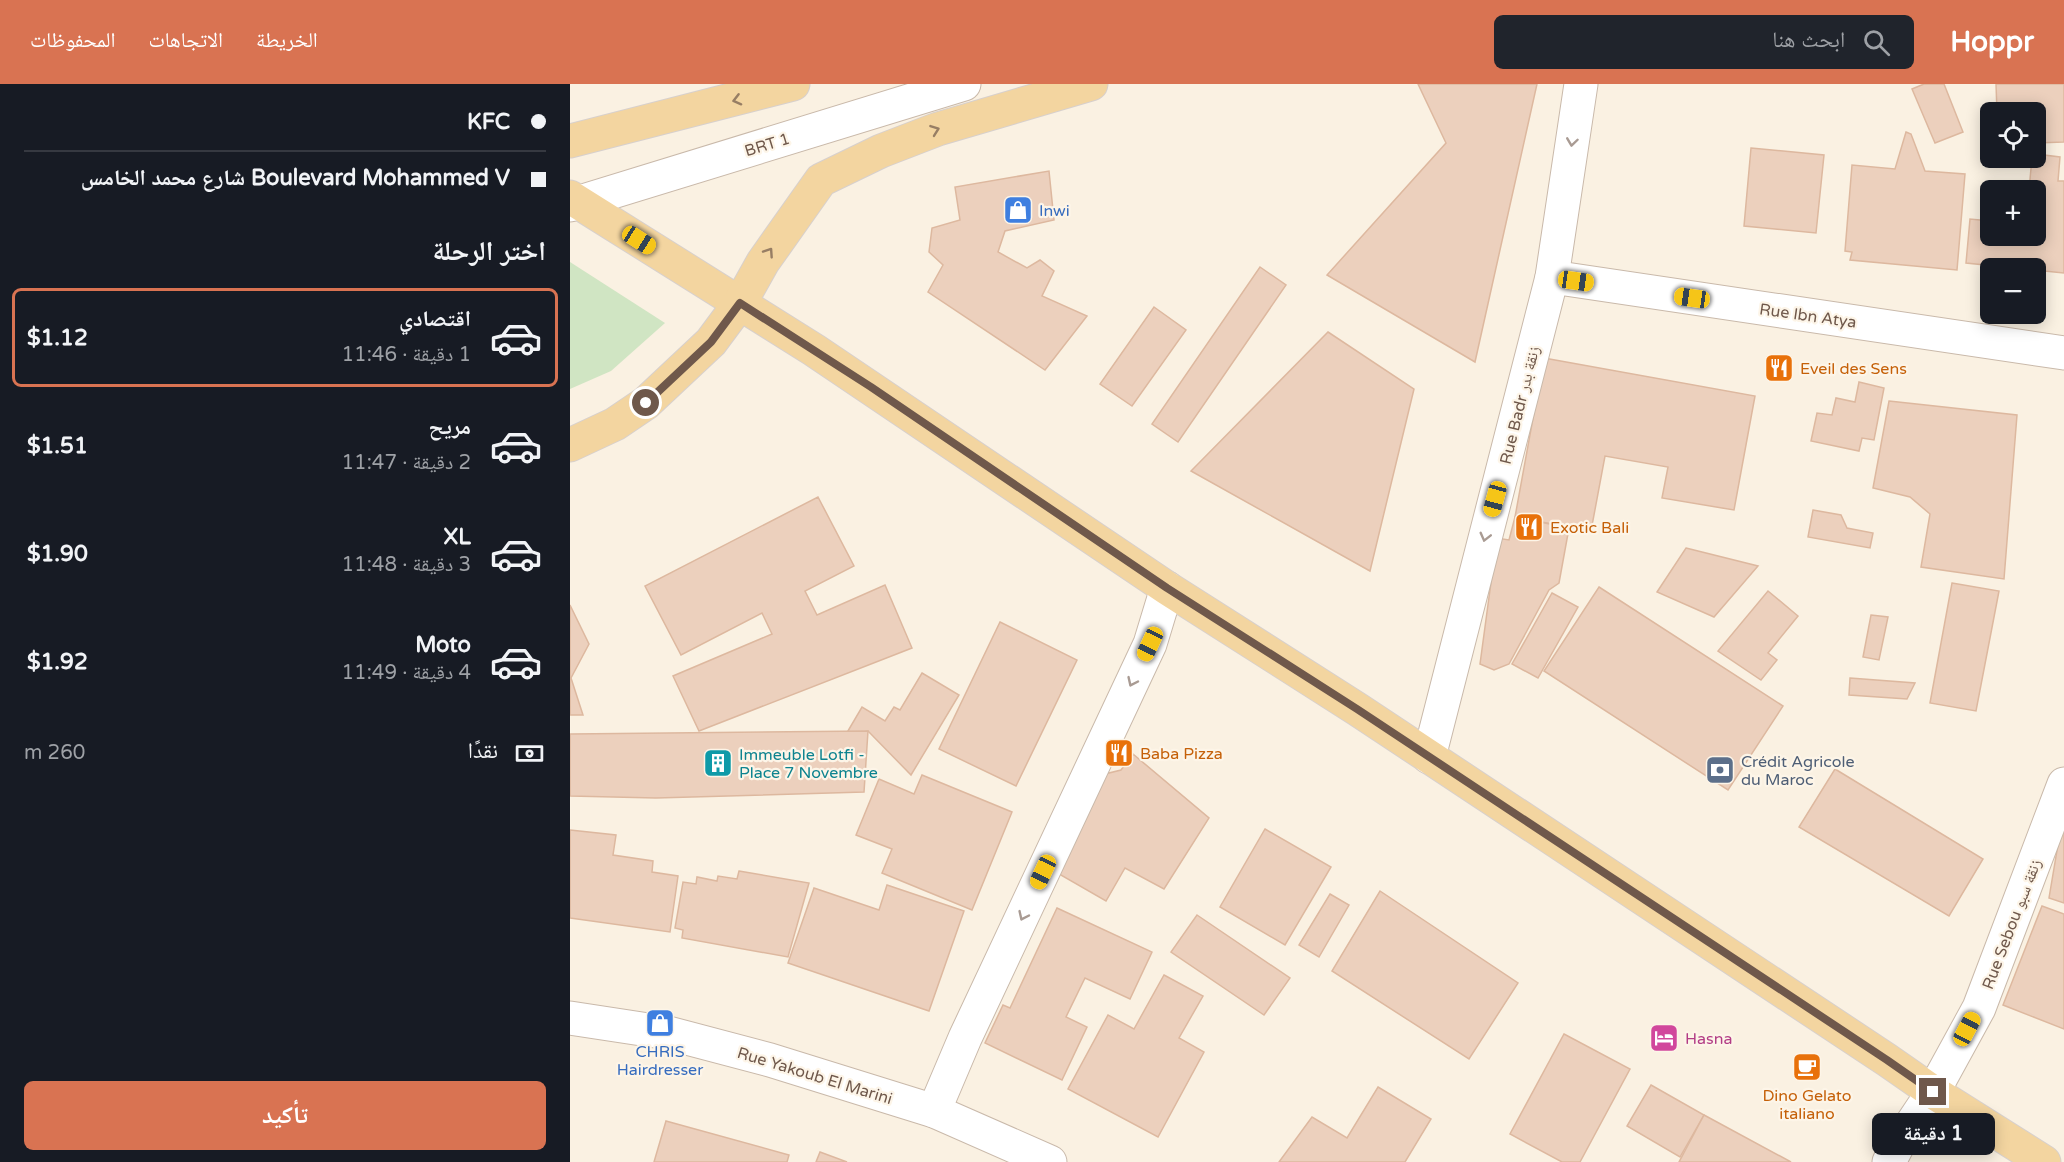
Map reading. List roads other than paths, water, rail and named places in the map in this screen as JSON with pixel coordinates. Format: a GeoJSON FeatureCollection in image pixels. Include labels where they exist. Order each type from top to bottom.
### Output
{"type":"FeatureCollection","features":[{"type":"Feature","properties":{"kind":"main road"},"geometry":{"type":"LineString","coordinates":[[570,141],[793,84]]}},
{"type":"Feature","properties":{"kind":"main road"},"geometry":{"type":"LineString","coordinates":[[570,445],[615,424],[646,403],[711,342],[740,303],[763,262],[821,180],[881,151],[938,129],[1091,84]]}},
{"type":"Feature","properties":{"kind":"main road"},"geometry":{"type":"LineString","coordinates":[[573,201],[740,303],[861,381],[1167,588],[1429,757],[1933,1092],[2044,1162]]}},
{"type":"Feature","properties":{"kind":"street","name":"BRT 1"},"geometry":{"type":"LineString","coordinates":[[573,201],[964,84]]}},
{"type":"Feature","properties":{"kind":"street","name":"Rue Badr زنقة بدر"},"geometry":{"type":"LineString","coordinates":[[1429,757],[1552,278],[1581,84]]}},
{"type":"Feature","properties":{"kind":"street","name":"Rue Ibn Atya"},"geometry":{"type":"LineString","coordinates":[[1552,278],[2064,353]]}},
{"type":"Feature","properties":{"kind":"street"},"geometry":{"type":"LineString","coordinates":[[934,1112],[965,1038],[1150,644],[1167,588]]}},
{"type":"Feature","properties":{"kind":"street","name":"Rue Sebou زنقة سبو"},"geometry":{"type":"LineString","coordinates":[[1889,1162],[1933,1092],[1979,1008],[2064,784]]}},
{"type":"Feature","properties":{"kind":"street","name":"Rue Yakoub El Marini"},"geometry":{"type":"LineString","coordinates":[[570,1018],[668,1033],[770,1060],[934,1112],[1050,1162]]}},
{"type":"Feature","properties":{"kind":"place","name":"Inwi"},"geometry":{"type":"Point","coordinates":[1018,210]}},
{"type":"Feature","properties":{"kind":"place","name":"Eveil des Sens"},"geometry":{"type":"Point","coordinates":[1779,368]}},
{"type":"Feature","properties":{"kind":"place","name":"Exotic Bali"},"geometry":{"type":"Point","coordinates":[1529,527]}},
{"type":"Feature","properties":{"kind":"place","name":"Baba Pizza"},"geometry":{"type":"Point","coordinates":[1119,753]}},
{"type":"Feature","properties":{"kind":"place","name":"Immeuble Lotfi - Place 7 Novembre"},"geometry":{"type":"Point","coordinates":[718,763]}},
{"type":"Feature","properties":{"kind":"place","name":"Crédit Agricole du Maroc"},"geometry":{"type":"Point","coordinates":[1720,770]}},
{"type":"Feature","properties":{"kind":"place","name":"CHRIS Hairdresser"},"geometry":{"type":"Point","coordinates":[660,1023]}},
{"type":"Feature","properties":{"kind":"place","name":"Hasna"},"geometry":{"type":"Point","coordinates":[1664,1038]}},
{"type":"Feature","properties":{"kind":"place","name":"Dino Gelato italiano"},"geometry":{"type":"Point","coordinates":[1807,1067]}}]}
